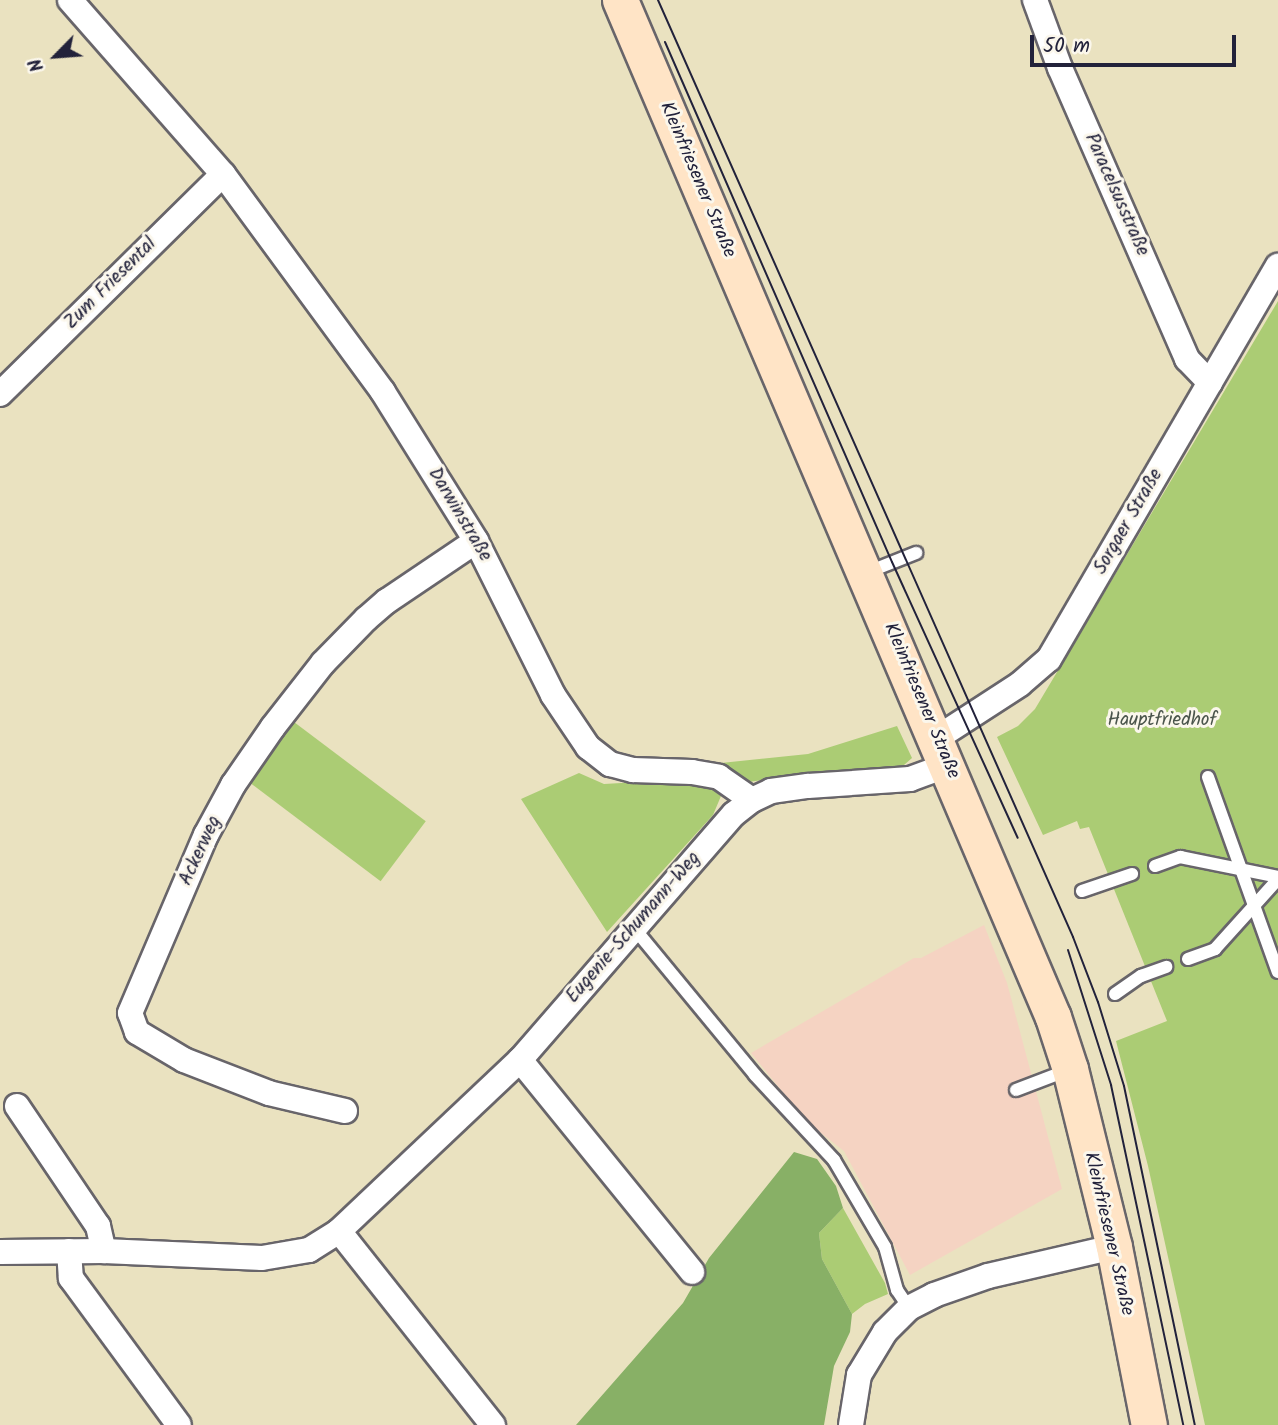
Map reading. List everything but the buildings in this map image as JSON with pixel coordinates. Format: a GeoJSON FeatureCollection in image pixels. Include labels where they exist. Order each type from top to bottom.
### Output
{"type":"FeatureCollection","features":[{"type":"Feature","properties":{"kind":"street","name":"Darwinstraße"},"geometry":{"type":"LineString","coordinates":[[70,0],[223,174],[383,392],[476,541],[553,695],[588,747],[610,764],[643,771],[692,772],[719,777],[752,800]]}},
{"type":"Feature","properties":{"kind":"street","name":"Kleinfriesener Straße"},"geometry":{"type":"LineString","coordinates":[[620,0],[1028,953],[1070,1069],[1114,1247],[1149,1425]]}},
{"type":"Feature","properties":{"kind":"street","name":"Paracelsusstraße"},"geometry":{"type":"LineString","coordinates":[[1035,0],[1060,68],[1187,359],[1210,383]]}},
{"type":"Feature","properties":{"kind":"street","name":"Zum Friesental"},"geometry":{"type":"LineString","coordinates":[[0,394],[223,174]]}},
{"type":"Feature","properties":{"kind":"street","name":"Sorgaer Straße"},"geometry":{"type":"LineString","coordinates":[[942,751],[1049,659],[1278,266]]}},
{"type":"Feature","properties":{"kind":"street","name":"Ackerweg"},"geometry":{"type":"LineString","coordinates":[[345,1111],[269,1093],[184,1060],[137,1032],[130,1013],[206,835],[233,785],[273,727],[323,663],[366,619],[476,541]]}},
{"type":"Feature","properties":{"kind":"street"},"geometry":{"type":"LineString","coordinates":[[752,800],[771,791],[910,779],[942,751]]}},
{"type":"Feature","properties":{"kind":"street","name":"Eugenie-Schumann-Weg"},"geometry":{"type":"LineString","coordinates":[[0,1252],[104,1251],[262,1258],[309,1250],[339,1231],[520,1060],[734,814],[752,800]]}},
{"type":"Feature","properties":{"kind":"street"},"geometry":{"type":"LineString","coordinates":[[520,1060],[692,1272]]}},
{"type":"Feature","properties":{"kind":"street"},"geometry":{"type":"LineString","coordinates":[[17,1106],[99,1226],[104,1251]]}},
{"type":"Feature","properties":{"kind":"street"},"geometry":{"type":"LineString","coordinates":[[339,1231],[493,1425]]}},
{"type":"Feature","properties":{"kind":"street"},"geometry":{"type":"LineString","coordinates":[[851,1425],[859,1375],[885,1332],[909,1308],[934,1295],[988,1276],[1114,1247]]}},
{"type":"Feature","properties":{"kind":"street"},"geometry":{"type":"LineString","coordinates":[[69,1251],[71,1278],[179,1425]]}},
{"type":"Feature","properties":{"kind":"lane"},"geometry":{"type":"LineString","coordinates":[[866,573],[916,553]]}},
{"type":"Feature","properties":{"kind":"lane"},"geometry":{"type":"LineString","coordinates":[[1208,777],[1278,972]]}},
{"type":"Feature","properties":{"kind":"lane"},"geometry":{"type":"LineString","coordinates":[[1155,866],[1180,857],[1278,878],[1215,949],[1188,959]]}},
{"type":"Feature","properties":{"kind":"lane"},"geometry":{"type":"LineString","coordinates":[[1082,891],[1132,874]]}},
{"type":"Feature","properties":{"kind":"lane"},"geometry":{"type":"LineString","coordinates":[[634,928],[755,1075],[834,1160],[885,1247],[897,1290],[909,1308]]}},
{"type":"Feature","properties":{"kind":"lane"},"geometry":{"type":"LineString","coordinates":[[1115,994],[1142,976],[1166,967]]}},
{"type":"Feature","properties":{"kind":"lane"},"geometry":{"type":"LineString","coordinates":[[1016,1090],[1070,1069]]}},
{"type":"Feature","properties":{"kind":"shaded area"},"geometry":{"type":"Polygon","coordinates":[[[984,925],[1007,983],[1062,1189],[910,1275],[844,1151],[807,1122],[751,1053],[914,958],[921,958],[984,925]]]}},
{"type":"Feature","properties":{"kind":"green space","name":"Hauptfriedhof"},"geometry":{"type":"Polygon","coordinates":[[[1278,301],[1278,1425],[1205,1425],[1148,1166],[1116,1041],[1167,1021],[1089,827],[1080,829],[1077,821],[1043,835],[997,737],[1018,726],[1035,709],[1278,301]]]}},
{"type":"Feature","properties":{"kind":"green space"},"geometry":{"type":"Polygon","coordinates":[[[294,722],[426,821],[381,881],[249,782],[294,722]]]}},
{"type":"Feature","properties":{"kind":"green space"},"geometry":{"type":"Polygon","coordinates":[[[897,726],[912,758],[904,765],[873,773],[833,770],[749,782],[721,763],[808,754],[897,726]]]}},
{"type":"Feature","properties":{"kind":"green space"},"geometry":{"type":"Polygon","coordinates":[[[579,773],[604,784],[690,779],[712,783],[721,796],[713,815],[607,932],[521,799],[579,773]]]}},
{"type":"Feature","properties":{"kind":"green space"},"geometry":{"type":"Polygon","coordinates":[[[794,1152],[817,1159],[836,1186],[843,1208],[819,1233],[822,1259],[852,1314],[850,1332],[834,1366],[824,1425],[576,1425],[683,1303],[709,1258],[794,1152]]]}},
{"type":"Feature","properties":{"kind":"green space"},"geometry":{"type":"Polygon","coordinates":[[[843,1208],[885,1283],[888,1294],[865,1304],[852,1314],[822,1259],[819,1233],[843,1208]]]}},
{"type":"Feature","properties":{"kind":"tram line"},"geometry":{"type":"LineString","coordinates":[[658,0],[1073,937],[1098,1002],[1124,1086],[1195,1425]]}},
{"type":"Feature","properties":{"kind":"tram line"},"geometry":{"type":"LineString","coordinates":[[665,42],[892,562],[1018,838]]}},
{"type":"Feature","properties":{"kind":"tram line"},"geometry":{"type":"LineString","coordinates":[[1068,950],[1111,1085],[1183,1425]]}}]}
